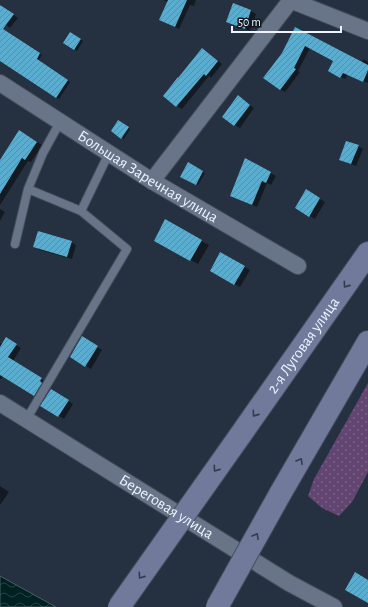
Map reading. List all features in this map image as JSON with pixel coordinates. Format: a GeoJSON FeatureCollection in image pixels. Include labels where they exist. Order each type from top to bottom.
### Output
{"type":"FeatureCollection","features":[{"type":"Feature","properties":{"kind":"main road","name":"2-я Луговая улица"},"geometry":{"type":"LineString","coordinates":[[119,607],[368,253]]}},
{"type":"Feature","properties":{"kind":"main road"},"geometry":{"type":"LineString","coordinates":[[217,607],[280,494],[368,342]]}},
{"type":"Feature","properties":{"kind":"street"},"geometry":{"type":"LineString","coordinates":[[152,181],[291,0],[368,32]]}},
{"type":"Feature","properties":{"kind":"street","name":"Большая Заречная улица"},"geometry":{"type":"LineString","coordinates":[[0,82],[152,181],[298,266]]}},
{"type":"Feature","properties":{"kind":"street","name":"Береговая улица"},"geometry":{"type":"LineString","coordinates":[[0,403],[289,583],[334,607]]}},
{"type":"Feature","properties":{"kind":"lane"},"geometry":{"type":"LineString","coordinates":[[15,244],[28,189],[43,153],[60,122]]}},
{"type":"Feature","properties":{"kind":"lane"},"geometry":{"type":"LineString","coordinates":[[81,211],[109,153]]}},
{"type":"Feature","properties":{"kind":"lane"},"geometry":{"type":"LineString","coordinates":[[26,420],[127,250],[81,211],[28,189]]}},
{"type":"Feature","properties":{"kind":"shaded area"},"geometry":{"type":"Polygon","coordinates":[[[368,383],[368,472],[352,502],[339,516],[322,508],[308,496],[314,479],[368,383]]]}},
{"type":"Feature","properties":{"kind":"water"},"geometry":{"type":"Polygon","coordinates":[[[0,576],[56,607],[0,607],[0,576]]]}},
{"type":"Feature","properties":{"kind":"building"},"geometry":{"type":"Polygon","coordinates":[[[168,0],[187,0],[175,27],[159,20],[168,0]]]}},
{"type":"Feature","properties":{"kind":"building"},"geometry":{"type":"Polygon","coordinates":[[[233,3],[251,10],[245,29],[226,22],[233,3]]]}},
{"type":"Feature","properties":{"kind":"building"},"geometry":{"type":"Polygon","coordinates":[[[0,5],[14,14],[3,29],[40,53],[37,59],[68,80],[56,98],[0,61],[0,5]]]}},
{"type":"Feature","properties":{"kind":"building"},"geometry":{"type":"Polygon","coordinates":[[[295,27],[368,65],[368,70],[363,82],[343,73],[340,78],[328,71],[333,61],[305,46],[294,68],[296,69],[280,90],[263,78],[282,53],[295,27]]]}},
{"type":"Feature","properties":{"kind":"building"},"geometry":{"type":"Polygon","coordinates":[[[70,32],[81,39],[74,50],[63,43],[70,32]]]}},
{"type":"Feature","properties":{"kind":"building"},"geometry":{"type":"Polygon","coordinates":[[[202,48],[218,61],[206,76],[204,74],[176,107],[163,96],[202,48]]]}},
{"type":"Feature","properties":{"kind":"building"},"geometry":{"type":"Polygon","coordinates":[[[238,95],[250,105],[234,126],[222,117],[238,95]]]}},
{"type":"Feature","properties":{"kind":"building"},"geometry":{"type":"Polygon","coordinates":[[[118,120],[129,127],[121,139],[111,131],[118,120]]]}},
{"type":"Feature","properties":{"kind":"building"},"geometry":{"type":"Polygon","coordinates":[[[19,130],[37,142],[25,160],[22,158],[0,194],[0,160],[19,130]]]}},
{"type":"Feature","properties":{"kind":"building"},"geometry":{"type":"Polygon","coordinates":[[[346,141],[359,145],[351,164],[339,160],[346,141]]]}},
{"type":"Feature","properties":{"kind":"building"},"geometry":{"type":"Polygon","coordinates":[[[245,158],[271,172],[266,183],[262,181],[252,205],[230,196],[245,158]]]}},
{"type":"Feature","properties":{"kind":"building"},"geometry":{"type":"Polygon","coordinates":[[[188,162],[203,171],[196,185],[180,177],[188,162]]]}},
{"type":"Feature","properties":{"kind":"building"},"geometry":{"type":"Polygon","coordinates":[[[306,189],[320,198],[309,217],[295,208],[306,189]]]}},
{"type":"Feature","properties":{"kind":"building"},"geometry":{"type":"Polygon","coordinates":[[[165,219],[202,240],[190,261],[154,241],[165,219]]]}},
{"type":"Feature","properties":{"kind":"building"},"geometry":{"type":"Polygon","coordinates":[[[38,231],[72,241],[67,257],[33,247],[38,231]]]}},
{"type":"Feature","properties":{"kind":"building"},"geometry":{"type":"Polygon","coordinates":[[[220,252],[245,266],[234,285],[210,271],[220,252]]]}},
{"type":"Feature","properties":{"kind":"building"},"geometry":{"type":"Polygon","coordinates":[[[82,336],[98,346],[85,367],[70,357],[82,336]]]}},
{"type":"Feature","properties":{"kind":"building"},"geometry":{"type":"Polygon","coordinates":[[[6,337],[17,344],[8,357],[42,378],[40,381],[42,383],[34,396],[0,375],[0,347],[6,337]]]}},
{"type":"Feature","properties":{"kind":"building"},"geometry":{"type":"Polygon","coordinates":[[[51,389],[69,400],[58,417],[40,406],[51,389]]]}},
{"type":"Feature","properties":{"kind":"building"},"geometry":{"type":"Polygon","coordinates":[[[355,572],[368,580],[368,603],[345,590],[355,572]]]}}]}
